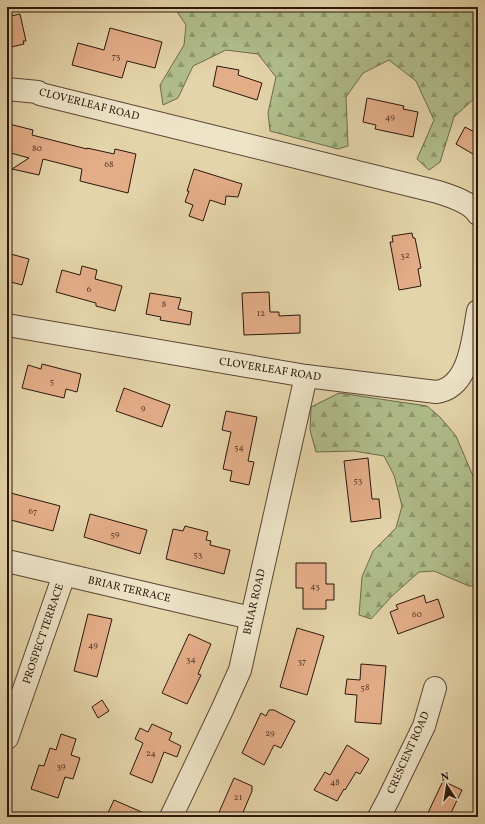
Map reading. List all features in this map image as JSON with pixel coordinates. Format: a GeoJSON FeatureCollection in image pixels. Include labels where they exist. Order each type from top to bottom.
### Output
{"type":"FeatureCollection","features":[{"type":"Feature","properties":{"kind":"street","name":"CLOVERLEAF ROAD"},"geometry":{"type":"LineString","coordinates":[[14,90],[38,92],[40,94],[438,192],[457,198],[476,210],[478,214]]}},
{"type":"Feature","properties":{"kind":"street","name":"CLOVERLEAF ROAD"},"geometry":{"type":"LineString","coordinates":[[7,325],[306,376],[442,392],[453,385],[461,375],[470,357],[478,311]]}},
{"type":"Feature","properties":{"kind":"street","name":"BRIAR ROAD"},"geometry":{"type":"LineString","coordinates":[[171,817],[240,670],[306,376]]}},
{"type":"Feature","properties":{"kind":"street","name":"BRIAR TERRACE"},"geometry":{"type":"LineString","coordinates":[[7,561],[251,618]]}},
{"type":"Feature","properties":{"kind":"street","name":"PROSPECT TERRACE"},"geometry":{"type":"LineString","coordinates":[[7,738],[64,575]]}},
{"type":"Feature","properties":{"kind":"street","name":"CRESCENT ROAD"},"geometry":{"type":"LineString","coordinates":[[378,817],[389,798],[424,726],[435,688]]}},
{"type":"Feature","properties":{"kind":"green space"},"geometry":{"type":"Polygon","coordinates":[[[174,7],[478,7],[478,95],[454,117],[440,162],[429,170],[417,159],[434,120],[416,81],[389,60],[363,73],[346,97],[348,146],[338,149],[270,131],[268,113],[276,77],[258,54],[226,50],[193,66],[178,98],[163,105],[160,85],[184,45],[186,25],[174,7]]]}},
{"type":"Feature","properties":{"kind":"green space"},"geometry":{"type":"Polygon","coordinates":[[[339,393],[427,406],[440,417],[456,436],[476,483],[478,493],[478,586],[469,586],[434,571],[419,572],[392,596],[371,619],[359,615],[362,577],[373,551],[396,528],[402,506],[394,475],[384,456],[354,451],[316,452],[310,430],[311,407],[339,393]]]}},
{"type":"Feature","properties":{"kind":"building"},"geometry":{"type":"Polygon","coordinates":[[[20,14],[26,41],[23,41],[24,44],[7,48],[7,17],[20,14]]]}},
{"type":"Feature","properties":{"kind":"building"},"geometry":{"type":"Polygon","coordinates":[[[110,28],[162,42],[155,68],[127,61],[122,78],[72,65],[78,43],[104,50],[110,28]]]}},
{"type":"Feature","properties":{"kind":"building"},"geometry":{"type":"Polygon","coordinates":[[[217,66],[239,70],[238,75],[262,83],[257,100],[213,86],[217,66]]]}},
{"type":"Feature","properties":{"kind":"building"},"geometry":{"type":"Polygon","coordinates":[[[367,98],[404,106],[403,109],[418,112],[413,137],[375,129],[376,125],[363,122],[367,98]]]}},
{"type":"Feature","properties":{"kind":"building"},"geometry":{"type":"Polygon","coordinates":[[[9,124],[33,130],[32,135],[87,149],[114,154],[115,149],[136,154],[128,193],[80,181],[82,169],[43,159],[39,175],[12,169],[29,158],[7,152],[7,132],[9,124]]]}},
{"type":"Feature","properties":{"kind":"building"},"geometry":{"type":"Polygon","coordinates":[[[465,127],[478,134],[478,157],[456,144],[465,127]]]}},
{"type":"Feature","properties":{"kind":"building"},"geometry":{"type":"Polygon","coordinates":[[[194,169],[242,184],[238,197],[226,196],[225,205],[210,200],[203,221],[189,216],[193,205],[185,202],[194,169]]]}},
{"type":"Feature","properties":{"kind":"building"},"geometry":{"type":"Polygon","coordinates":[[[412,233],[413,238],[415,238],[421,268],[418,269],[421,286],[399,290],[390,242],[393,242],[392,236],[412,233]]]}},
{"type":"Feature","properties":{"kind":"building"},"geometry":{"type":"Polygon","coordinates":[[[7,253],[29,259],[22,285],[7,281],[7,253]]]}},
{"type":"Feature","properties":{"kind":"building"},"geometry":{"type":"Polygon","coordinates":[[[82,266],[97,270],[95,279],[122,286],[115,311],[96,306],[96,303],[56,292],[62,270],[80,275],[82,266]]]}},
{"type":"Feature","properties":{"kind":"building"},"geometry":{"type":"Polygon","coordinates":[[[269,292],[270,312],[279,312],[279,316],[300,315],[300,333],[244,335],[242,293],[269,292]]]}},
{"type":"Feature","properties":{"kind":"building"},"geometry":{"type":"Polygon","coordinates":[[[150,293],[181,298],[178,309],[192,312],[190,325],[160,320],[161,317],[146,314],[150,293]]]}},
{"type":"Feature","properties":{"kind":"building"},"geometry":{"type":"Polygon","coordinates":[[[42,364],[81,374],[77,392],[66,389],[64,398],[22,388],[28,365],[41,369],[42,364]]]}},
{"type":"Feature","properties":{"kind":"building"},"geometry":{"type":"Polygon","coordinates":[[[124,388],[170,405],[162,427],[116,411],[124,388]]]}},
{"type":"Feature","properties":{"kind":"building"},"geometry":{"type":"Polygon","coordinates":[[[226,411],[257,417],[248,461],[254,462],[249,485],[230,481],[232,471],[223,469],[231,432],[222,430],[226,411]]]}},
{"type":"Feature","properties":{"kind":"building"},"geometry":{"type":"Polygon","coordinates":[[[368,458],[372,499],[379,499],[381,518],[351,522],[344,461],[368,458]]]}},
{"type":"Feature","properties":{"kind":"building"},"geometry":{"type":"Polygon","coordinates":[[[7,492],[60,506],[53,531],[7,519],[7,492]]]}},
{"type":"Feature","properties":{"kind":"building"},"geometry":{"type":"Polygon","coordinates":[[[90,514],[147,530],[140,554],[84,537],[90,514]]]}},
{"type":"Feature","properties":{"kind":"building"},"geometry":{"type":"Polygon","coordinates":[[[185,526],[208,532],[206,540],[211,541],[210,545],[230,550],[224,574],[166,559],[173,529],[183,531],[185,526]]]}},
{"type":"Feature","properties":{"kind":"building"},"geometry":{"type":"Polygon","coordinates":[[[296,563],[326,563],[326,584],[334,584],[334,600],[326,600],[326,609],[303,609],[303,588],[296,588],[296,563]]]}},
{"type":"Feature","properties":{"kind":"building"},"geometry":{"type":"Polygon","coordinates":[[[424,595],[426,603],[438,599],[444,617],[398,634],[390,612],[398,609],[396,605],[424,595]]]}},
{"type":"Feature","properties":{"kind":"building"},"geometry":{"type":"Polygon","coordinates":[[[88,614],[112,619],[97,677],[74,671],[88,614]]]}},
{"type":"Feature","properties":{"kind":"building"},"geometry":{"type":"Polygon","coordinates":[[[297,628],[324,636],[307,695],[280,687],[297,628]]]}},
{"type":"Feature","properties":{"kind":"building"},"geometry":{"type":"Polygon","coordinates":[[[189,634],[211,644],[198,674],[201,675],[187,704],[162,693],[189,634]]]}},
{"type":"Feature","properties":{"kind":"building"},"geometry":{"type":"Polygon","coordinates":[[[361,664],[386,666],[381,724],[355,722],[357,695],[345,694],[347,679],[360,680],[361,664]]]}},
{"type":"Feature","properties":{"kind":"building"},"geometry":{"type":"Polygon","coordinates":[[[102,700],[109,711],[98,718],[92,707],[102,700]]]}},
{"type":"Feature","properties":{"kind":"building"},"geometry":{"type":"Polygon","coordinates":[[[269,710],[274,710],[295,721],[281,748],[274,745],[264,765],[242,753],[261,713],[266,716],[269,710]]]}},
{"type":"Feature","properties":{"kind":"building"},"geometry":{"type":"Polygon","coordinates":[[[152,724],[172,733],[169,740],[181,746],[177,757],[164,752],[152,783],[130,774],[143,743],[135,739],[140,728],[148,732],[152,724]]]}},
{"type":"Feature","properties":{"kind":"building"},"geometry":{"type":"Polygon","coordinates":[[[61,734],[76,739],[71,755],[80,758],[73,779],[65,777],[58,798],[31,789],[39,765],[44,766],[50,748],[56,750],[61,734]]]}},
{"type":"Feature","properties":{"kind":"building"},"geometry":{"type":"Polygon","coordinates":[[[347,745],[369,759],[360,774],[356,772],[337,801],[314,790],[325,772],[330,775],[347,745]]]}},
{"type":"Feature","properties":{"kind":"building"},"geometry":{"type":"Polygon","coordinates":[[[234,778],[252,786],[252,791],[241,817],[217,817],[234,778]]]}},
{"type":"Feature","properties":{"kind":"building"},"geometry":{"type":"Polygon","coordinates":[[[443,781],[462,790],[449,817],[426,817],[443,781]]]}},
{"type":"Feature","properties":{"kind":"building"},"geometry":{"type":"Polygon","coordinates":[[[114,800],[153,817],[106,817],[114,800]]]}}]}
